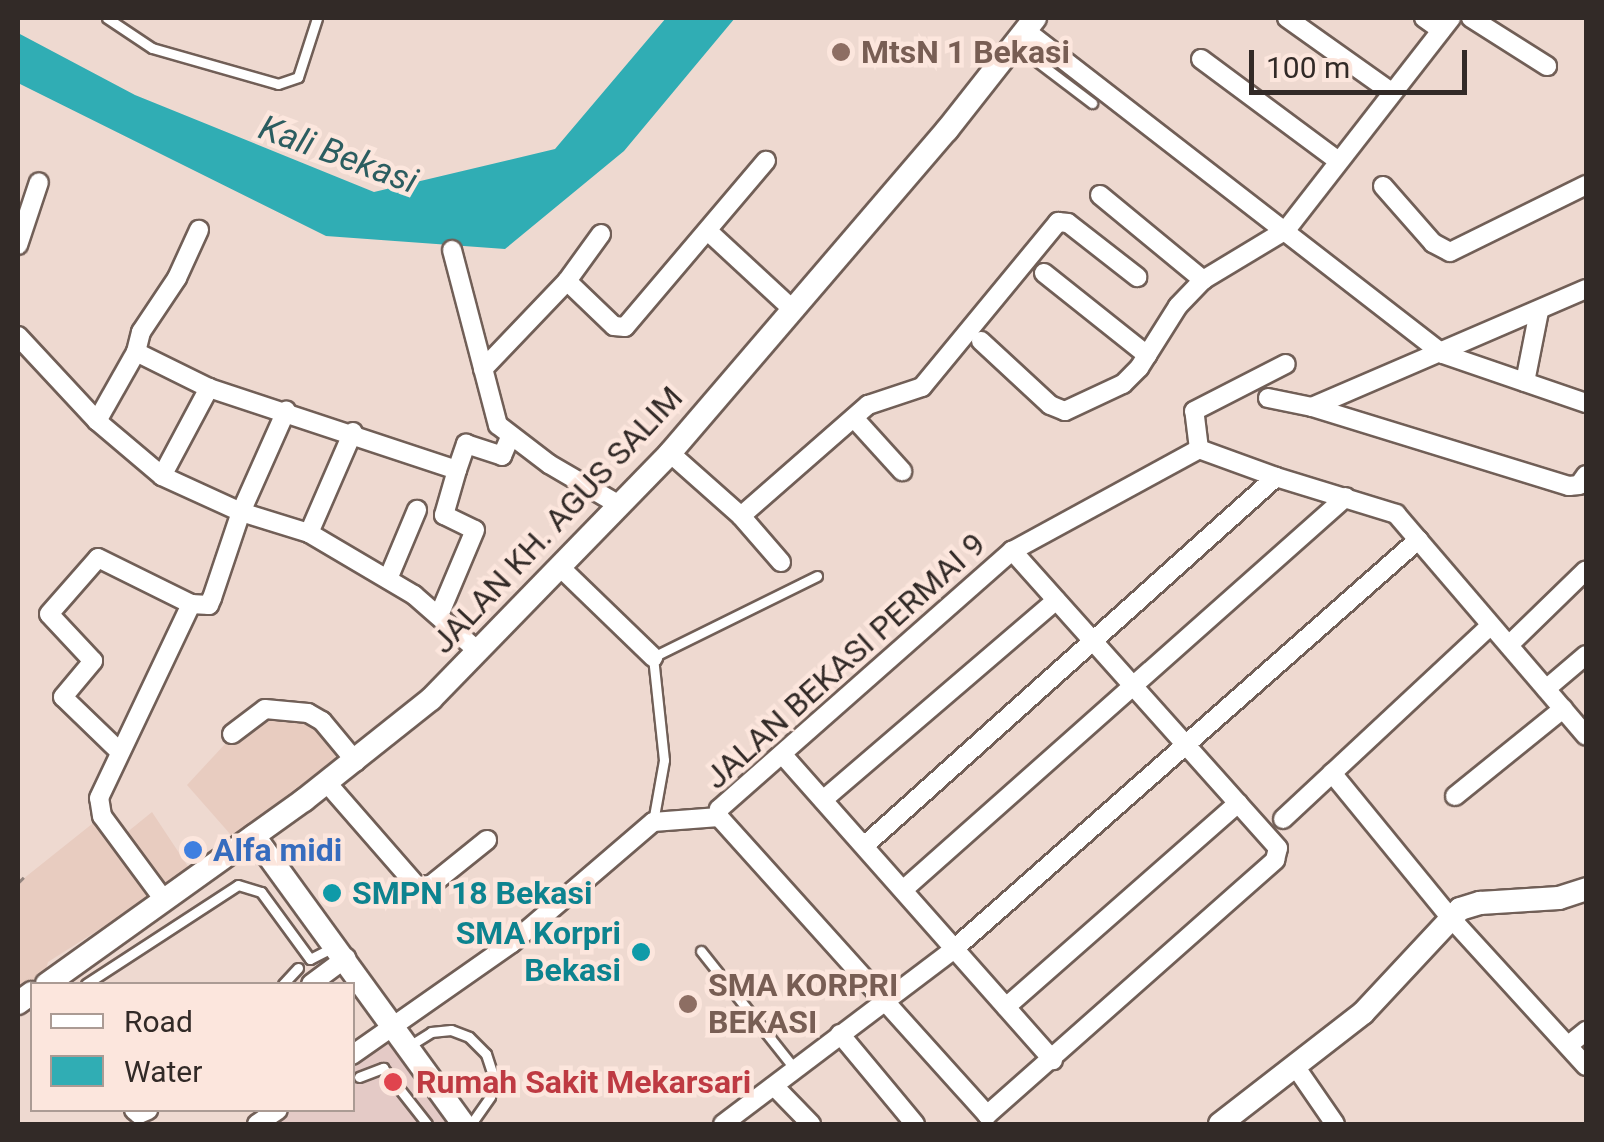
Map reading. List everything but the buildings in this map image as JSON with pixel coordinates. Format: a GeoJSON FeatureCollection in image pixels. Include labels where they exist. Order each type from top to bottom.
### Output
{"type":"FeatureCollection","features":[{"type":"Feature","properties":{"kind":"street"},"geometry":{"type":"LineString","coordinates":[[982,340],[1050,404],[1065,410],[1123,384],[1178,306],[1204,280],[1286,230],[1446,24],[1424,18]]}},
{"type":"Feature","properties":{"kind":"street"},"geometry":{"type":"LineString","coordinates":[[1470,18],[1547,66]]}},
{"type":"Feature","properties":{"kind":"street"},"geometry":{"type":"LineString","coordinates":[[1292,19],[1391,92]]}},
{"type":"Feature","properties":{"kind":"street"},"geometry":{"type":"LineString","coordinates":[[1024,30],[1443,354],[1586,403]]}},
{"type":"Feature","properties":{"kind":"street","name":"JALAN KH. AGUS SALIM"},"geometry":{"type":"LineString","coordinates":[[51,982],[139,933],[164,900],[356,762],[479,652],[670,453],[947,130],[1024,30]]}},
{"type":"Feature","properties":{"kind":"street"},"geometry":{"type":"LineString","coordinates":[[1201,60],[1337,160]]}},
{"type":"Feature","properties":{"kind":"street"},"geometry":{"type":"LineString","coordinates":[[567,281],[614,326],[625,327],[710,233],[766,161]]}},
{"type":"Feature","properties":{"kind":"street"},"geometry":{"type":"LineString","coordinates":[[18,245],[39,182]]}},
{"type":"Feature","properties":{"kind":"street"},"geometry":{"type":"LineString","coordinates":[[1383,186],[1433,243],[1450,252],[1586,185]]}},
{"type":"Feature","properties":{"kind":"street"},"geometry":{"type":"LineString","coordinates":[[1100,196],[1204,280]]}},
{"type":"Feature","properties":{"kind":"street"},"geometry":{"type":"LineString","coordinates":[[741,516],[876,401],[922,387],[1061,221],[1137,277]]}},
{"type":"Feature","properties":{"kind":"street"},"geometry":{"type":"LineString","coordinates":[[98,421],[136,352],[141,332],[177,278],[200,230]]}},
{"type":"Feature","properties":{"kind":"street"},"geometry":{"type":"LineString","coordinates":[[710,233],[792,309]]}},
{"type":"Feature","properties":{"kind":"street"},"geometry":{"type":"LineString","coordinates":[[483,369],[567,281],[600,234]]}},
{"type":"Feature","properties":{"kind":"street"},"geometry":{"type":"LineString","coordinates":[[452,250],[495,421],[510,438],[621,506]]}},
{"type":"Feature","properties":{"kind":"street"},"geometry":{"type":"LineString","coordinates":[[1044,273],[1147,355]]}},
{"type":"Feature","properties":{"kind":"street"},"geometry":{"type":"LineString","coordinates":[[1312,408],[1586,289]]}},
{"type":"Feature","properties":{"kind":"street"},"geometry":{"type":"LineString","coordinates":[[1525,382],[1539,311]]}},
{"type":"Feature","properties":{"kind":"street"},"geometry":{"type":"LineString","coordinates":[[20,344],[98,421],[162,476],[242,512],[308,532],[440,614],[479,652]]}},
{"type":"Feature","properties":{"kind":"street"},"geometry":{"type":"LineString","coordinates":[[136,352],[209,388],[353,432],[456,470]]}},
{"type":"Feature","properties":{"kind":"street"},"geometry":{"type":"LineString","coordinates":[[1286,364],[1196,408],[1199,449],[1394,512],[1586,735]]}},
{"type":"Feature","properties":{"kind":"street"},"geometry":{"type":"LineString","coordinates":[[162,476],[209,388]]}},
{"type":"Feature","properties":{"kind":"street"},"geometry":{"type":"LineString","coordinates":[[1268,398],[1569,486],[1579,485],[1586,475]]}},
{"type":"Feature","properties":{"kind":"street"},"geometry":{"type":"LineString","coordinates":[[120,752],[63,697],[93,662],[49,614],[98,558],[191,604],[209,605],[242,512],[286,412]]}},
{"type":"Feature","properties":{"kind":"street"},"geometry":{"type":"LineString","coordinates":[[854,418],[902,471]]}},
{"type":"Feature","properties":{"kind":"street"},"geometry":{"type":"LineString","coordinates":[[308,532],[353,432]]}},
{"type":"Feature","properties":{"kind":"street"},"geometry":{"type":"LineString","coordinates":[[440,614],[474,530],[444,515],[466,444],[502,456],[510,438]]}},
{"type":"Feature","properties":{"kind":"street","name":"JALAN BEKASI PERMAI 9"},"geometry":{"type":"LineString","coordinates":[[719,816],[720,809],[1012,551],[1199,449]]}},
{"type":"Feature","properties":{"kind":"street"},"geometry":{"type":"LineString","coordinates":[[670,453],[741,516],[781,562]]}},
{"type":"Feature","properties":{"kind":"street"},"geometry":{"type":"LineString","coordinates":[[864,846],[1276,477]]}},
{"type":"Feature","properties":{"kind":"street"},"geometry":{"type":"LineString","coordinates":[[903,890],[1346,497]]}},
{"type":"Feature","properties":{"kind":"street"},"geometry":{"type":"LineString","coordinates":[[388,580],[417,510]]}},
{"type":"Feature","properties":{"kind":"street"},"geometry":{"type":"LineString","coordinates":[[723,1124],[954,948],[1418,540]]}},
{"type":"Feature","properties":{"kind":"street"},"geometry":{"type":"LineString","coordinates":[[355,1053],[512,944],[653,822],[719,816],[986,1116],[1275,860],[1278,848],[1012,551]]}},
{"type":"Feature","properties":{"kind":"street"},"geometry":{"type":"LineString","coordinates":[[562,569],[653,658]]}},
{"type":"Feature","properties":{"kind":"street"},"geometry":{"type":"LineString","coordinates":[[1509,646],[1586,570]]}},
{"type":"Feature","properties":{"kind":"street"},"geometry":{"type":"LineString","coordinates":[[822,800],[1056,600]]}},
{"type":"Feature","properties":{"kind":"street"},"geometry":{"type":"LineString","coordinates":[[164,900],[98,810],[99,798],[191,604]]}},
{"type":"Feature","properties":{"kind":"street"},"geometry":{"type":"LineString","coordinates":[[1284,819],[1489,626]]}},
{"type":"Feature","properties":{"kind":"street"},"geometry":{"type":"LineString","coordinates":[[1546,689],[1586,655]]}},
{"type":"Feature","properties":{"kind":"street"},"geometry":{"type":"LineString","coordinates":[[232,734],[265,709],[308,713],[322,722],[356,762]]}},
{"type":"Feature","properties":{"kind":"street"},"geometry":{"type":"LineString","coordinates":[[1455,796],[1563,709]]}},
{"type":"Feature","properties":{"kind":"street"},"geometry":{"type":"LineString","coordinates":[[782,754],[1052,1060]]}},
{"type":"Feature","properties":{"kind":"street"},"geometry":{"type":"LineString","coordinates":[[1332,773],[1450,916],[1586,1066]]}},
{"type":"Feature","properties":{"kind":"street"},"geometry":{"type":"LineString","coordinates":[[327,783],[417,886],[430,886],[488,840]]}},
{"type":"Feature","properties":{"kind":"street"},"geometry":{"type":"LineString","coordinates":[[1006,1007],[1238,803]]}},
{"type":"Feature","properties":{"kind":"street"},"geometry":{"type":"LineString","coordinates":[[254,836],[394,1025],[439,1108],[463,1124]]}},
{"type":"Feature","properties":{"kind":"street"},"geometry":{"type":"LineString","coordinates":[[1220,1124],[1362,1013],[1450,916],[1470,905],[1559,898],[1586,889]]}},
{"type":"Feature","properties":{"kind":"street"},"geometry":{"type":"LineString","coordinates":[[313,982],[342,951]]}},
{"type":"Feature","properties":{"kind":"street"},"geometry":{"type":"LineString","coordinates":[[1570,1044],[1586,1031]]}},
{"type":"Feature","properties":{"kind":"street"},"geometry":{"type":"LineString","coordinates":[[840,1034],[914,1124]]}},
{"type":"Feature","properties":{"kind":"street"},"geometry":{"type":"LineString","coordinates":[[1295,1066],[1336,1124]]}},
{"type":"Feature","properties":{"kind":"street"},"geometry":{"type":"LineString","coordinates":[[774,1086],[811,1124]]}},
{"type":"Feature","properties":{"kind":"lane"},"geometry":{"type":"LineString","coordinates":[[107,18],[152,48],[278,84],[298,77],[317,18]]}},
{"type":"Feature","properties":{"kind":"lane"},"geometry":{"type":"LineString","coordinates":[[1024,30],[1092,102]]}},
{"type":"Feature","properties":{"kind":"lane"},"geometry":{"type":"LineString","coordinates":[[653,822],[664,760],[653,658],[817,576]]}},
{"type":"Feature","properties":{"kind":"lane"},"geometry":{"type":"LineString","coordinates":[[88,982],[139,933],[246,885],[261,892],[315,960],[342,951]]}},
{"type":"Feature","properties":{"kind":"lane"},"geometry":{"type":"LineString","coordinates":[[701,951],[795,1069]]}},
{"type":"Feature","properties":{"kind":"lane"},"geometry":{"type":"LineString","coordinates":[[285,982],[298,968]]}},
{"type":"Feature","properties":{"kind":"lane"},"geometry":{"type":"LineString","coordinates":[[408,1046],[431,1032],[451,1030],[468,1037],[486,1054],[494,1079],[490,1097],[471,1124]]}},
{"type":"Feature","properties":{"kind":"lane"},"geometry":{"type":"LineString","coordinates":[[360,1078],[383,1068],[425,1122],[439,1108]]}},
{"type":"Feature","properties":{"kind":"path"},"geometry":{"type":"LineString","coordinates":[[18,882],[24,877]]}},
{"type":"Feature","properties":{"kind":"shaded area"},"geometry":{"type":"Polygon","coordinates":[[[308,713],[356,762],[238,843],[187,785],[251,716],[308,713]]]}},
{"type":"Feature","properties":{"kind":"shaded area"},"geometry":{"type":"Polygon","coordinates":[[[152,812],[191,871],[48,962],[43,982],[30,982],[30,996],[18,1009],[18,883],[102,816],[120,838],[152,812]]]}},
{"type":"Feature","properties":{"kind":"shaded area","name":"Rumah Sakit Mekarsari"},"geometry":{"type":"Polygon","coordinates":[[[394,1025],[463,1124],[257,1124],[275,1112],[355,1112],[355,1054],[394,1025]]]}},
{"type":"Feature","properties":{"kind":"water"},"geometry":{"type":"Polygon","coordinates":[[[666,18],[735,18],[624,151],[505,249],[326,236],[18,83],[18,33],[135,95],[374,192],[555,149],[666,18]]]}},
{"type":"Feature","properties":{"kind":"place","name":"MtsN 1 Bekasi"},"geometry":{"type":"Point","coordinates":[841,52]}},
{"type":"Feature","properties":{"kind":"place","name":"Alfa midi"},"geometry":{"type":"Point","coordinates":[193,850]}},
{"type":"Feature","properties":{"kind":"place","name":"SMPN 18 Bekasi"},"geometry":{"type":"Point","coordinates":[332,893]}},
{"type":"Feature","properties":{"kind":"place","name":"SMA Korpri Bekasi"},"geometry":{"type":"Point","coordinates":[641,952]}},
{"type":"Feature","properties":{"kind":"place","name":"SMA KORPRI BEKASI"},"geometry":{"type":"Point","coordinates":[688,1004]}},
{"type":"Feature","properties":{"kind":"place","name":"Rumah Sakit Mekarsari"},"geometry":{"type":"Point","coordinates":[393,1082]}},
{"type":"Feature","properties":{"kind":"water label","name":"Kali Bekasi"},"geometry":{"type":"Point","coordinates":[338,155]}}]}
